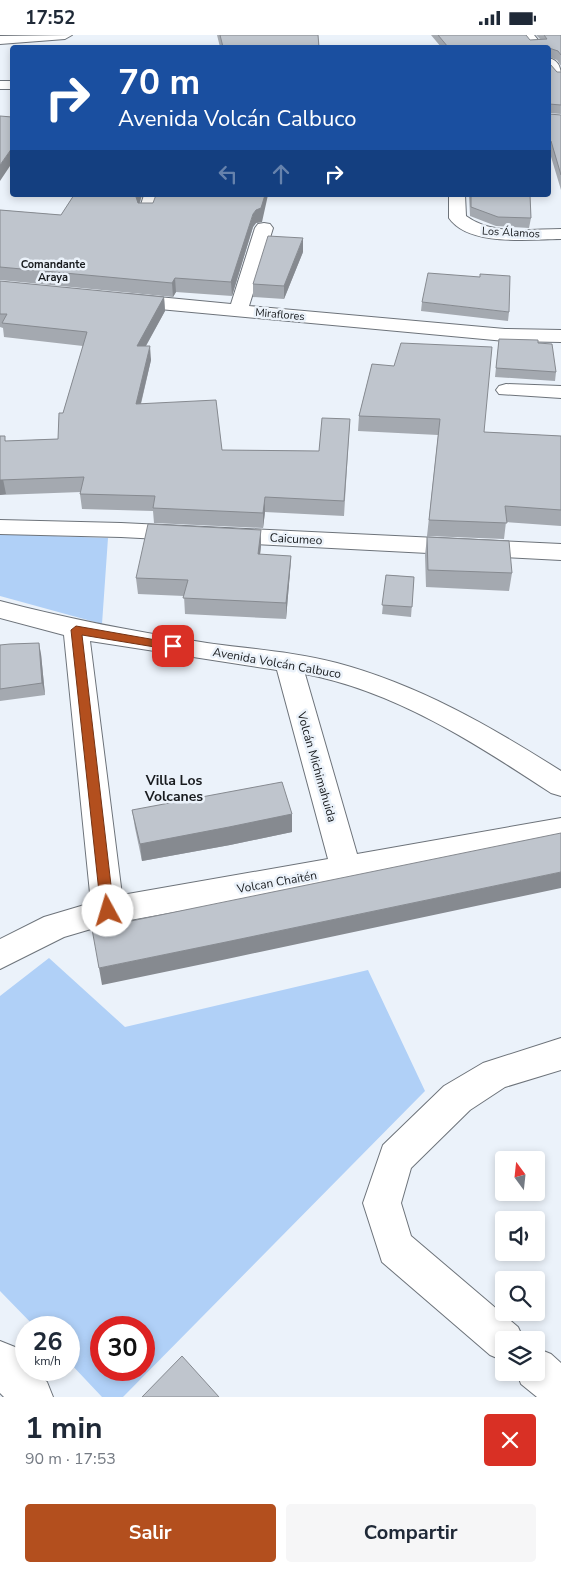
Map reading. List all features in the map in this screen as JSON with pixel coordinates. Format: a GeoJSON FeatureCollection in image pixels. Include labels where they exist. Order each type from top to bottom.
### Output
{"type":"FeatureCollection","features":[{"type":"Feature","properties":{"kind":"street"},"geometry":{"type":"LineString","coordinates":[[0,40],[65,35]]}},
{"type":"Feature","properties":{"kind":"street"},"geometry":{"type":"LineString","coordinates":[[527,35],[535,45]]}},
{"type":"Feature","properties":{"kind":"street"},"geometry":{"type":"LineString","coordinates":[[551,64],[561,77]]}},
{"type":"Feature","properties":{"kind":"street"},"geometry":{"type":"LineString","coordinates":[[147,211],[151,197]]}},
{"type":"Feature","properties":{"kind":"street","name":"Los Álamos"},"geometry":{"type":"LineString","coordinates":[[457,197],[458,219],[466,226],[480,232],[561,234]]}},
{"type":"Feature","properties":{"kind":"street"},"geometry":{"type":"LineString","coordinates":[[238,310],[264,228]]}},
{"type":"Feature","properties":{"kind":"street","name":"Miraflores"},"geometry":{"type":"LineString","coordinates":[[109,298],[505,335],[561,336]]}},
{"type":"Feature","properties":{"kind":"street"},"geometry":{"type":"LineString","coordinates":[[506,390],[561,392]]}},
{"type":"Feature","properties":{"kind":"street","name":"Caicumeo"},"geometry":{"type":"LineString","coordinates":[[0,527],[131,531],[561,552]]}},
{"type":"Feature","properties":{"kind":"street","name":"Avenida Volcán Calbuco"},"geometry":{"type":"LineString","coordinates":[[0,609],[76,630],[288,663],[338,673],[386,688],[427,706],[500,747],[561,785]]}},
{"type":"Feature","properties":{"kind":"street"},"geometry":{"type":"LineString","coordinates":[[76,630],[108,911]]}},
{"type":"Feature","properties":{"kind":"street","name":"Volcán Michimahuida"},"geometry":{"type":"LineString","coordinates":[[288,663],[346,870]]}},
{"type":"Feature","properties":{"kind":"street","name":"Volcan Chaitén"},"geometry":{"type":"LineString","coordinates":[[0,955],[55,925],[108,911],[346,870],[561,830]]}},
{"type":"Feature","properties":{"kind":"street"},"geometry":{"type":"LineString","coordinates":[[495,1333],[396,1247],[382,1203],[396,1158],[457,1098],[495,1074],[561,1054]]}},
{"type":"Feature","properties":{"kind":"street"},"geometry":{"type":"LineString","coordinates":[[0,1361],[32,1397]]}},
{"type":"Feature","properties":{"kind":"street"},"geometry":{"type":"LineString","coordinates":[[545,1377],[561,1390]]}},
{"type":"Feature","properties":{"kind":"shaded area"},"geometry":{"type":"Polygon","coordinates":[[[0,534],[108,538],[102,624],[0,596],[0,534]]]}},
{"type":"Feature","properties":{"kind":"shaded area"},"geometry":{"type":"Polygon","coordinates":[[[49,958],[125,1027],[368,970],[425,1091],[155,1365],[155,1316],[90,1316],[90,1381],[139,1381],[123,1397],[102,1397],[80,1374],[80,1316],[24,1316],[0,1291],[0,996],[49,958]]]}},
{"type":"Feature","properties":{"kind":"building"},"geometry":{"type":"Polygon","coordinates":[[[220,35],[318,35],[319,45],[222,45],[220,35]]]}},
{"type":"Feature","properties":{"kind":"building"},"geometry":{"type":"Polygon","coordinates":[[[438,35],[526,35],[530,40],[547,39],[544,35],[561,35],[561,55],[558,51],[551,49],[551,45],[446,45],[438,35]]]}},
{"type":"Feature","properties":{"kind":"building"},"geometry":{"type":"Polygon","coordinates":[[[551,65],[557,72],[561,72],[561,105],[551,104],[551,65]]]}},
{"type":"Feature","properties":{"kind":"building"},"geometry":{"type":"Polygon","coordinates":[[[551,114],[561,115],[561,175],[551,141],[551,114]]]}},
{"type":"Feature","properties":{"kind":"building"},"geometry":{"type":"Polygon","coordinates":[[[0,116],[10,117],[10,151],[0,165],[0,116]]]}},
{"type":"Feature","properties":{"kind":"building"},"geometry":{"type":"Polygon","coordinates":[[[73,197],[136,197],[138,203],[153,203],[155,197],[264,197],[261,208],[253,214],[231,282],[175,278],[172,283],[0,267],[0,210],[61,215],[73,197]]]}},
{"type":"Feature","properties":{"kind":"building"},"geometry":{"type":"Polygon","coordinates":[[[471,197],[530,197],[531,218],[498,217],[471,207],[471,197]]]}},
{"type":"Feature","properties":{"kind":"building"},"geometry":{"type":"Polygon","coordinates":[[[268,236],[303,238],[284,286],[253,284],[268,236]]]}},
{"type":"Feature","properties":{"kind":"building"},"geometry":{"type":"Polygon","coordinates":[[[428,273],[480,277],[480,274],[510,276],[509,312],[422,302],[428,273]]]}},
{"type":"Feature","properties":{"kind":"building"},"geometry":{"type":"Polygon","coordinates":[[[0,281],[164,297],[137,346],[150,346],[136,404],[216,400],[222,450],[319,451],[322,418],[350,419],[344,501],[265,497],[263,513],[153,508],[155,496],[80,494],[84,477],[0,480],[0,436],[5,436],[5,441],[58,439],[59,413],[63,413],[87,332],[2,323],[7,314],[0,314],[0,281]]]}},
{"type":"Feature","properties":{"kind":"building"},"geometry":{"type":"Polygon","coordinates":[[[499,339],[538,340],[538,343],[552,344],[556,372],[496,368],[499,339]]]}},
{"type":"Feature","properties":{"kind":"building"},"geometry":{"type":"Polygon","coordinates":[[[401,343],[492,347],[484,432],[561,436],[561,510],[505,506],[507,523],[429,520],[440,419],[359,416],[372,364],[394,366],[401,343]]]}},
{"type":"Feature","properties":{"kind":"building"},"geometry":{"type":"Polygon","coordinates":[[[148,524],[261,530],[258,554],[291,556],[286,603],[183,598],[188,580],[136,578],[148,524]]]}},
{"type":"Feature","properties":{"kind":"building"},"geometry":{"type":"Polygon","coordinates":[[[427,537],[509,541],[512,573],[428,570],[427,537]]]}},
{"type":"Feature","properties":{"kind":"building"},"geometry":{"type":"Polygon","coordinates":[[[386,575],[414,577],[412,607],[382,605],[386,575]]]}},
{"type":"Feature","properties":{"kind":"building"},"geometry":{"type":"Polygon","coordinates":[[[39,643],[42,683],[0,689],[0,645],[39,643]]]}},
{"type":"Feature","properties":{"kind":"building"},"geometry":{"type":"Polygon","coordinates":[[[282,782],[292,814],[140,844],[132,810],[282,782]]]}},
{"type":"Feature","properties":{"kind":"building"},"geometry":{"type":"Polygon","coordinates":[[[561,833],[561,872],[99,968],[92,929],[561,833]]]}},
{"type":"Feature","properties":{"kind":"building"},"geometry":{"type":"Polygon","coordinates":[[[182,1356],[219,1397],[142,1397],[182,1356]]]}},
{"type":"Feature","properties":{"kind":"district","name":"Comandante Araya"},"geometry":{"type":"Point","coordinates":[53,270]}},
{"type":"Feature","properties":{"kind":"district","name":"Villa Los Volcanes"},"geometry":{"type":"Point","coordinates":[174,788]}},
{"type":"Feature","properties":{"kind":"route"},"geometry":{"type":"LineString","coordinates":[[108,911],[76,630],[173,646]]}}]}
